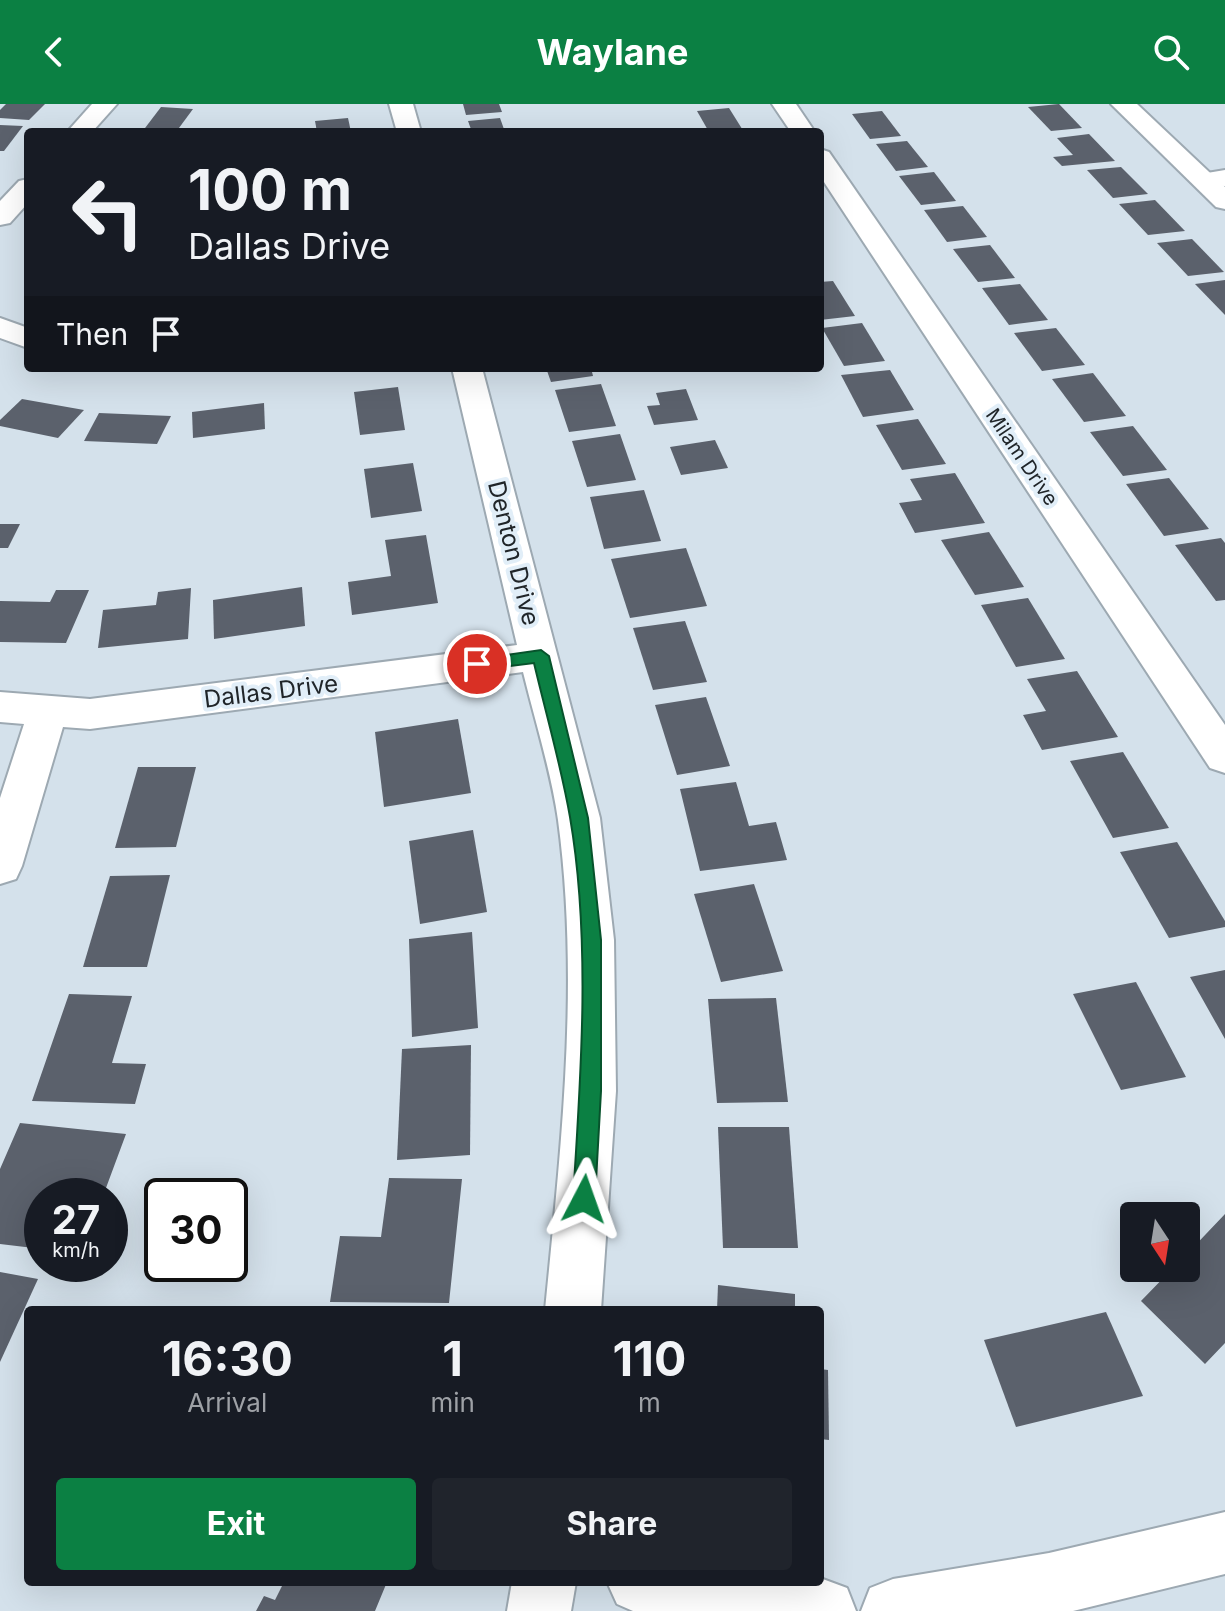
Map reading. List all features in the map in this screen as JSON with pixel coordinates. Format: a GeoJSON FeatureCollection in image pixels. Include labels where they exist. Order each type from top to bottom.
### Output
{"type":"FeatureCollection","features":[{"type":"Feature","properties":{"kind":"street"},"geometry":{"type":"LineString","coordinates":[[83,128],[105,104]]}},
{"type":"Feature","properties":{"kind":"street"},"geometry":{"type":"LineString","coordinates":[[401,104],[408,128]]}},
{"type":"Feature","properties":{"kind":"street"},"geometry":{"type":"LineString","coordinates":[[784,104],[800,128]]}},
{"type":"Feature","properties":{"kind":"street"},"geometry":{"type":"LineString","coordinates":[[1123,104],[1214,179],[1225,201]]}},
{"type":"Feature","properties":{"kind":"street","name":"Milam Drive"},"geometry":{"type":"LineString","coordinates":[[824,163],[1225,757]]}},
{"type":"Feature","properties":{"kind":"street"},"geometry":{"type":"LineString","coordinates":[[0,217],[24,191]]}},
{"type":"Feature","properties":{"kind":"street"},"geometry":{"type":"LineString","coordinates":[[0,327],[24,337]]}},
{"type":"Feature","properties":{"kind":"street","name":"Denton Drive"},"geometry":{"type":"LineString","coordinates":[[468,372],[579,818],[591,940],[591,1091],[573,1306]]}},
{"type":"Feature","properties":{"kind":"street","name":"Dallas Drive"},"geometry":{"type":"LineString","coordinates":[[0,707],[104,713],[541,656]]}},
{"type":"Feature","properties":{"kind":"street"},"geometry":{"type":"LineString","coordinates":[[0,866],[48,711]]}},
{"type":"Feature","properties":{"kind":"street"},"geometry":{"type":"LineString","coordinates":[[893,1611],[1049,1585],[1225,1543]]}},
{"type":"Feature","properties":{"kind":"street"},"geometry":{"type":"LineString","coordinates":[[539,1611],[543,1586]]}},
{"type":"Feature","properties":{"kind":"street"},"geometry":{"type":"LineString","coordinates":[[665,1586],[824,1611]]}},
{"type":"Feature","properties":{"kind":"building"},"geometry":{"type":"Polygon","coordinates":[[[6,104],[45,104],[29,120],[0,118],[0,110],[6,104]]]}},
{"type":"Feature","properties":{"kind":"building"},"geometry":{"type":"Polygon","coordinates":[[[463,104],[499,104],[502,112],[466,115],[463,104]]]}},
{"type":"Feature","properties":{"kind":"building"},"geometry":{"type":"Polygon","coordinates":[[[1059,104],[1082,128],[1051,131],[1028,107],[1059,104]]]}},
{"type":"Feature","properties":{"kind":"building"},"geometry":{"type":"Polygon","coordinates":[[[161,107],[193,109],[179,128],[145,128],[161,107]]]}},
{"type":"Feature","properties":{"kind":"building"},"geometry":{"type":"Polygon","coordinates":[[[729,108],[742,128],[707,128],[697,111],[729,108]]]}},
{"type":"Feature","properties":{"kind":"building"},"geometry":{"type":"Polygon","coordinates":[[[882,111],[901,136],[870,139],[852,114],[882,111]]]}},
{"type":"Feature","properties":{"kind":"building"},"geometry":{"type":"Polygon","coordinates":[[[348,118],[350,128],[316,128],[315,121],[348,118]]]}},
{"type":"Feature","properties":{"kind":"building"},"geometry":{"type":"Polygon","coordinates":[[[500,118],[504,128],[471,128],[468,121],[500,118]]]}},
{"type":"Feature","properties":{"kind":"building"},"geometry":{"type":"Polygon","coordinates":[[[0,125],[23,126],[4,151],[0,151],[0,125]]]}},
{"type":"Feature","properties":{"kind":"building"},"geometry":{"type":"Polygon","coordinates":[[[1089,134],[1115,161],[1062,166],[1053,157],[1073,155],[1057,138],[1089,134]]]}},
{"type":"Feature","properties":{"kind":"building"},"geometry":{"type":"Polygon","coordinates":[[[907,141],[928,167],[896,171],[876,144],[907,141]]]}},
{"type":"Feature","properties":{"kind":"building"},"geometry":{"type":"Polygon","coordinates":[[[1121,167],[1148,194],[1113,198],[1087,170],[1121,167]]]}},
{"type":"Feature","properties":{"kind":"building"},"geometry":{"type":"Polygon","coordinates":[[[934,172],[956,201],[921,205],[899,176],[934,172]]]}},
{"type":"Feature","properties":{"kind":"building"},"geometry":{"type":"Polygon","coordinates":[[[1155,200],[1185,231],[1148,235],[1119,204],[1155,200]]]}},
{"type":"Feature","properties":{"kind":"building"},"geometry":{"type":"Polygon","coordinates":[[[963,206],[987,237],[947,242],[924,210],[963,206]]]}},
{"type":"Feature","properties":{"kind":"building"},"geometry":{"type":"Polygon","coordinates":[[[1192,239],[1224,272],[1188,276],[1157,243],[1192,239]]]}},
{"type":"Feature","properties":{"kind":"building"},"geometry":{"type":"Polygon","coordinates":[[[990,245],[1015,278],[978,282],[953,249],[990,245]]]}},
{"type":"Feature","properties":{"kind":"building"},"geometry":{"type":"Polygon","coordinates":[[[1225,280],[1225,315],[1195,284],[1225,280]]]}},
{"type":"Feature","properties":{"kind":"building"},"geometry":{"type":"Polygon","coordinates":[[[833,281],[855,316],[824,320],[824,282],[833,281]]]}},
{"type":"Feature","properties":{"kind":"building"},"geometry":{"type":"Polygon","coordinates":[[[1020,284],[1048,320],[1009,325],[982,288],[1020,284]]]}},
{"type":"Feature","properties":{"kind":"building"},"geometry":{"type":"Polygon","coordinates":[[[862,323],[885,361],[844,366],[824,328],[862,323]]]}},
{"type":"Feature","properties":{"kind":"building"},"geometry":{"type":"Polygon","coordinates":[[[1056,328],[1085,365],[1042,371],[1014,333],[1056,328]]]}},
{"type":"Feature","properties":{"kind":"building"},"geometry":{"type":"Polygon","coordinates":[[[890,370],[914,410],[863,417],[841,375],[890,370]]]}},
{"type":"Feature","properties":{"kind":"building"},"geometry":{"type":"Polygon","coordinates":[[[547,372],[592,372],[593,376],[551,382],[547,372]]]}},
{"type":"Feature","properties":{"kind":"building"},"geometry":{"type":"Polygon","coordinates":[[[1093,373],[1126,416],[1084,422],[1052,379],[1093,373]]]}},
{"type":"Feature","properties":{"kind":"building"},"geometry":{"type":"Polygon","coordinates":[[[601,384],[616,426],[569,432],[555,390],[601,384]]]}},
{"type":"Feature","properties":{"kind":"building"},"geometry":{"type":"Polygon","coordinates":[[[398,387],[405,430],[360,435],[354,392],[398,387]]]}},
{"type":"Feature","properties":{"kind":"building"},"geometry":{"type":"Polygon","coordinates":[[[686,389],[698,420],[654,425],[647,406],[660,405],[656,393],[686,389]]]}},
{"type":"Feature","properties":{"kind":"building"},"geometry":{"type":"Polygon","coordinates":[[[22,399],[84,410],[58,438],[0,426],[0,420],[22,399]]]}},
{"type":"Feature","properties":{"kind":"building"},"geometry":{"type":"Polygon","coordinates":[[[264,403],[265,429],[193,438],[192,412],[264,403]]]}},
{"type":"Feature","properties":{"kind":"building"},"geometry":{"type":"Polygon","coordinates":[[[99,413],[171,416],[157,444],[84,441],[99,413]]]}},
{"type":"Feature","properties":{"kind":"building"},"geometry":{"type":"Polygon","coordinates":[[[918,419],[946,464],[902,470],[876,425],[918,419]]]}},
{"type":"Feature","properties":{"kind":"building"},"geometry":{"type":"Polygon","coordinates":[[[1133,426],[1167,470],[1123,476],[1090,432],[1133,426]]]}},
{"type":"Feature","properties":{"kind":"building"},"geometry":{"type":"Polygon","coordinates":[[[620,434],[636,480],[587,487],[572,441],[620,434]]]}},
{"type":"Feature","properties":{"kind":"building"},"geometry":{"type":"Polygon","coordinates":[[[715,440],[728,468],[681,475],[670,447],[715,440]]]}},
{"type":"Feature","properties":{"kind":"building"},"geometry":{"type":"Polygon","coordinates":[[[413,463],[422,511],[371,518],[364,469],[413,463]]]}},
{"type":"Feature","properties":{"kind":"building"},"geometry":{"type":"Polygon","coordinates":[[[955,473],[985,523],[915,533],[899,503],[922,500],[910,479],[955,473]]]}},
{"type":"Feature","properties":{"kind":"building"},"geometry":{"type":"Polygon","coordinates":[[[1169,478],[1209,529],[1164,536],[1126,484],[1169,478]]]}},
{"type":"Feature","properties":{"kind":"building"},"geometry":{"type":"Polygon","coordinates":[[[644,490],[661,541],[604,549],[590,497],[644,490]]]}},
{"type":"Feature","properties":{"kind":"building"},"geometry":{"type":"Polygon","coordinates":[[[0,524],[20,524],[8,548],[0,548],[0,524]]]}},
{"type":"Feature","properties":{"kind":"building"},"geometry":{"type":"Polygon","coordinates":[[[989,532],[1024,587],[975,595],[941,540],[989,532]]]}},
{"type":"Feature","properties":{"kind":"building"},"geometry":{"type":"Polygon","coordinates":[[[426,535],[438,603],[352,615],[348,582],[391,576],[385,540],[426,535]]]}},
{"type":"Feature","properties":{"kind":"building"},"geometry":{"type":"Polygon","coordinates":[[[1221,538],[1225,543],[1225,600],[1216,601],[1175,545],[1221,538]]]}},
{"type":"Feature","properties":{"kind":"building"},"geometry":{"type":"Polygon","coordinates":[[[686,548],[707,606],[630,618],[611,559],[686,548]]]}},
{"type":"Feature","properties":{"kind":"building"},"geometry":{"type":"Polygon","coordinates":[[[302,587],[305,626],[214,639],[213,600],[302,587]]]}},
{"type":"Feature","properties":{"kind":"building"},"geometry":{"type":"Polygon","coordinates":[[[191,588],[188,639],[98,648],[103,610],[156,605],[158,592],[191,588]]]}},
{"type":"Feature","properties":{"kind":"building"},"geometry":{"type":"Polygon","coordinates":[[[56,590],[89,590],[66,643],[0,642],[0,601],[50,602],[56,590]]]}},
{"type":"Feature","properties":{"kind":"building"},"geometry":{"type":"Polygon","coordinates":[[[1028,598],[1065,659],[1016,667],[981,605],[1028,598]]]}},
{"type":"Feature","properties":{"kind":"building"},"geometry":{"type":"Polygon","coordinates":[[[685,621],[707,682],[653,690],[633,628],[685,621]]]}},
{"type":"Feature","properties":{"kind":"building"},"geometry":{"type":"Polygon","coordinates":[[[1077,671],[1118,737],[1042,750],[1023,715],[1046,711],[1027,679],[1077,671]]]}},
{"type":"Feature","properties":{"kind":"building"},"geometry":{"type":"Polygon","coordinates":[[[706,697],[730,766],[677,775],[655,705],[706,697]]]}},
{"type":"Feature","properties":{"kind":"building"},"geometry":{"type":"Polygon","coordinates":[[[458,719],[471,793],[384,807],[375,732],[458,719]]]}},
{"type":"Feature","properties":{"kind":"building"},"geometry":{"type":"Polygon","coordinates":[[[1123,752],[1169,828],[1113,838],[1070,761],[1123,752]]]}},
{"type":"Feature","properties":{"kind":"building"},"geometry":{"type":"Polygon","coordinates":[[[138,767],[196,767],[176,847],[115,848],[138,767]]]}},
{"type":"Feature","properties":{"kind":"building"},"geometry":{"type":"Polygon","coordinates":[[[736,782],[749,826],[776,822],[787,860],[700,871],[680,789],[736,782]]]}},
{"type":"Feature","properties":{"kind":"building"},"geometry":{"type":"Polygon","coordinates":[[[473,830],[487,912],[420,924],[409,841],[473,830]]]}},
{"type":"Feature","properties":{"kind":"building"},"geometry":{"type":"Polygon","coordinates":[[[1177,842],[1225,921],[1225,927],[1169,938],[1120,852],[1177,842]]]}},
{"type":"Feature","properties":{"kind":"building"},"geometry":{"type":"Polygon","coordinates":[[[170,875],[147,967],[83,967],[110,876],[170,875]]]}},
{"type":"Feature","properties":{"kind":"building"},"geometry":{"type":"Polygon","coordinates":[[[754,884],[783,971],[721,982],[694,894],[754,884]]]}},
{"type":"Feature","properties":{"kind":"building"},"geometry":{"type":"Polygon","coordinates":[[[472,932],[478,1028],[412,1037],[409,939],[472,932]]]}},
{"type":"Feature","properties":{"kind":"building"},"geometry":{"type":"Polygon","coordinates":[[[1225,970],[1225,1039],[1190,977],[1225,970]]]}},
{"type":"Feature","properties":{"kind":"building"},"geometry":{"type":"Polygon","coordinates":[[[1136,982],[1186,1077],[1121,1090],[1073,994],[1136,982]]]}},
{"type":"Feature","properties":{"kind":"building"},"geometry":{"type":"Polygon","coordinates":[[[69,994],[132,996],[112,1063],[146,1064],[135,1104],[32,1101],[69,994]]]}},
{"type":"Feature","properties":{"kind":"building"},"geometry":{"type":"Polygon","coordinates":[[[776,998],[788,1102],[717,1103],[708,999],[776,998]]]}},
{"type":"Feature","properties":{"kind":"building"},"geometry":{"type":"Polygon","coordinates":[[[471,1045],[470,1155],[397,1160],[402,1049],[471,1045]]]}},
{"type":"Feature","properties":{"kind":"building"},"geometry":{"type":"Polygon","coordinates":[[[20,1123],[126,1134],[110,1178],[24,1178],[24,1247],[0,1244],[0,1169],[20,1123]]]}},
{"type":"Feature","properties":{"kind":"building"},"geometry":{"type":"Polygon","coordinates":[[[718,1127],[789,1127],[798,1248],[723,1248],[718,1127]]]}},
{"type":"Feature","properties":{"kind":"building"},"geometry":{"type":"Polygon","coordinates":[[[389,1178],[462,1179],[449,1303],[330,1302],[340,1236],[381,1237],[389,1178]]]}},
{"type":"Feature","properties":{"kind":"building"},"geometry":{"type":"Polygon","coordinates":[[[1225,1214],[1225,1343],[1205,1364],[1141,1301],[1159,1282],[1200,1282],[1200,1240],[1225,1214]]]}},
{"type":"Feature","properties":{"kind":"building"},"geometry":{"type":"Polygon","coordinates":[[[0,1272],[24,1276],[24,1282],[37,1282],[0,1362],[0,1272]]]}},
{"type":"Feature","properties":{"kind":"building"},"geometry":{"type":"Polygon","coordinates":[[[718,1285],[795,1294],[795,1306],[717,1306],[718,1285]]]}},
{"type":"Feature","properties":{"kind":"building"},"geometry":{"type":"Polygon","coordinates":[[[1106,1312],[1143,1396],[1016,1427],[984,1340],[1106,1312]]]}},
{"type":"Feature","properties":{"kind":"building"},"geometry":{"type":"Polygon","coordinates":[[[824,1370],[828,1370],[829,1440],[824,1439],[824,1370]]]}},
{"type":"Feature","properties":{"kind":"building"},"geometry":{"type":"Polygon","coordinates":[[[282,1586],[385,1586],[375,1611],[256,1611],[264,1596],[275,1600],[282,1586]]]}},
{"type":"Feature","properties":{"kind":"route"},"geometry":{"type":"LineString","coordinates":[[477,664],[541,656],[579,818],[591,940],[591,1091],[584,1199]]}}]}
